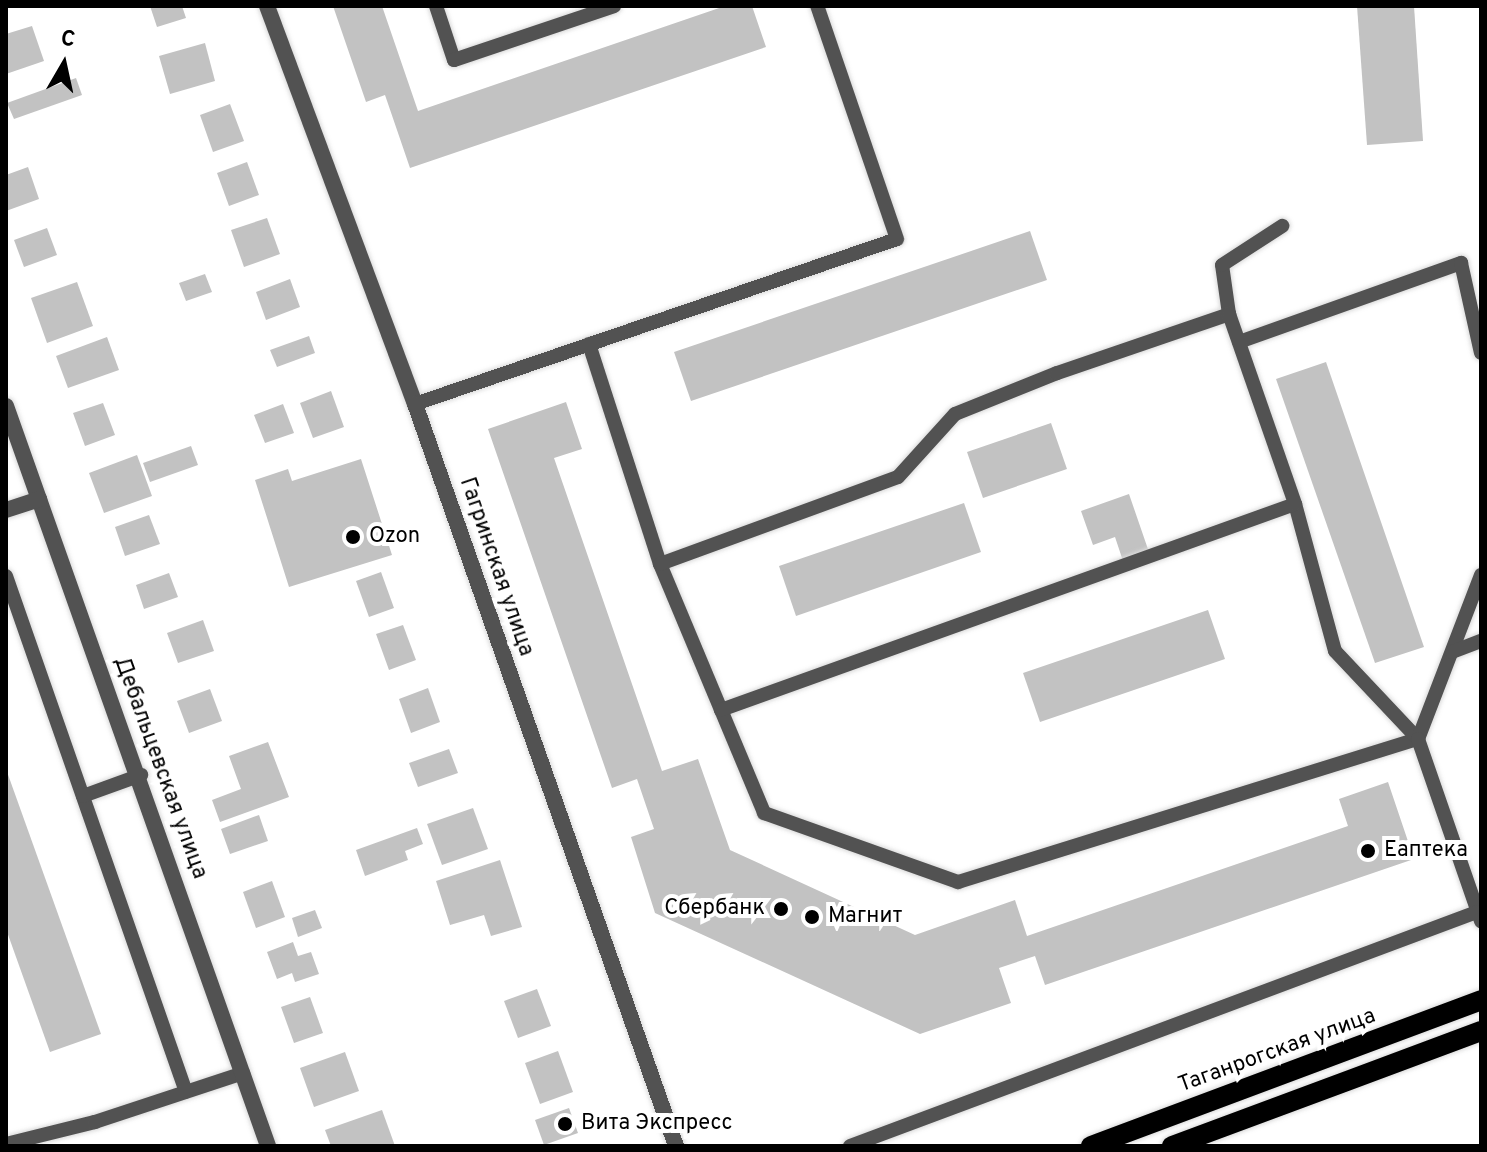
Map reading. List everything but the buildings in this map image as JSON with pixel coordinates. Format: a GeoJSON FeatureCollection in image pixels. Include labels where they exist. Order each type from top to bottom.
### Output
{"type":"FeatureCollection","features":[{"type":"Feature","properties":{"kind":"main road","name":"Таганрогская улица"},"geometry":{"type":"LineString","coordinates":[[1091,1146],[1481,1000]]}},
{"type":"Feature","properties":{"kind":"main road"},"geometry":{"type":"LineString","coordinates":[[1172,1146],[1481,1031]]}},
{"type":"Feature","properties":{"kind":"street","name":"Гагринская улица"},"geometry":{"type":"LineString","coordinates":[[267,6],[415,404],[676,1146]]}},
{"type":"Feature","properties":{"kind":"street","name":"Дебальцевская улица"},"geometry":{"type":"LineString","coordinates":[[6,406],[141,775],[268,1146]]}},
{"type":"Feature","properties":{"kind":"street"},"geometry":{"type":"LineString","coordinates":[[6,510],[39,499]]}},
{"type":"Feature","properties":{"kind":"lane"},"geometry":{"type":"LineString","coordinates":[[436,6],[454,60],[614,6]]}},
{"type":"Feature","properties":{"kind":"lane"},"geometry":{"type":"LineString","coordinates":[[415,404],[897,239],[817,6]]}},
{"type":"Feature","properties":{"kind":"lane"},"geometry":{"type":"LineString","coordinates":[[850,1146],[1479,916],[1418,739],[1335,651],[1295,504],[1229,314],[1222,265],[1282,226]]}},
{"type":"Feature","properties":{"kind":"lane"},"geometry":{"type":"LineString","coordinates":[[1239,342],[1461,263],[1481,353]]}},
{"type":"Feature","properties":{"kind":"lane"},"geometry":{"type":"LineString","coordinates":[[660,564],[898,477],[955,414],[1057,373],[1229,314]]}},
{"type":"Feature","properties":{"kind":"lane"},"geometry":{"type":"LineString","coordinates":[[589,344],[660,564],[764,813],[958,882],[1418,739]]}},
{"type":"Feature","properties":{"kind":"lane"},"geometry":{"type":"LineString","coordinates":[[721,710],[1295,504]]}},
{"type":"Feature","properties":{"kind":"lane"},"geometry":{"type":"LineString","coordinates":[[1418,739],[1481,575]]}},
{"type":"Feature","properties":{"kind":"lane"},"geometry":{"type":"LineString","coordinates":[[6,576],[186,1092]]}},
{"type":"Feature","properties":{"kind":"lane"},"geometry":{"type":"LineString","coordinates":[[1452,652],[1481,641]]}},
{"type":"Feature","properties":{"kind":"lane"},"geometry":{"type":"LineString","coordinates":[[83,796],[141,775]]}},
{"type":"Feature","properties":{"kind":"lane"},"geometry":{"type":"LineString","coordinates":[[6,1144],[243,1073]]}},
{"type":"Feature","properties":{"kind":"place","name":"Ozon"},"geometry":{"type":"Point","coordinates":[353,537]}},
{"type":"Feature","properties":{"kind":"place","name":"Еаптека"},"geometry":{"type":"Point","coordinates":[1368,851]}},
{"type":"Feature","properties":{"kind":"place","name":"Сбербанк"},"geometry":{"type":"Point","coordinates":[781,909]}},
{"type":"Feature","properties":{"kind":"place","name":"Магнит"},"geometry":{"type":"Point","coordinates":[812,917]}},
{"type":"Feature","properties":{"kind":"place","name":"Вита Экспресс"},"geometry":{"type":"Point","coordinates":[565,1124]}}]}
